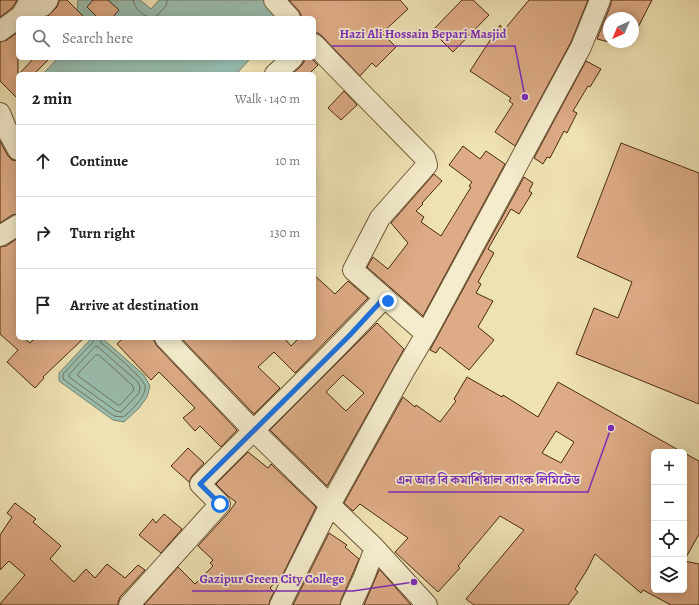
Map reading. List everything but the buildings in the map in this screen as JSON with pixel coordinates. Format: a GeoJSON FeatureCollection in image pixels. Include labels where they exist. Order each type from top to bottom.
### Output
{"type":"FeatureCollection","features":[{"type":"Feature","properties":{"kind":"street"},"geometry":{"type":"LineString","coordinates":[[21,16],[26,7],[44,6],[48,0]]}},
{"type":"Feature","properties":{"kind":"street"},"geometry":{"type":"LineString","coordinates":[[274,0],[288,16]]}},
{"type":"Feature","properties":{"kind":"street"},"geometry":{"type":"LineString","coordinates":[[280,605],[330,505],[426,334],[581,47],[600,0]]}},
{"type":"Feature","properties":{"kind":"street"},"geometry":{"type":"LineString","coordinates":[[0,31],[16,20]]}},
{"type":"Feature","properties":{"kind":"street"},"geometry":{"type":"LineString","coordinates":[[316,46],[425,158],[427,165],[380,218],[353,270],[426,334]]}},
{"type":"Feature","properties":{"kind":"street"},"geometry":{"type":"LineString","coordinates":[[277,72],[291,60]]}},
{"type":"Feature","properties":{"kind":"street"},"geometry":{"type":"LineString","coordinates":[[0,113],[16,146]]}},
{"type":"Feature","properties":{"kind":"street"},"geometry":{"type":"LineString","coordinates":[[131,604],[220,504],[200,484],[349,336],[384,298]]}},
{"type":"Feature","properties":{"kind":"street"},"geometry":{"type":"LineString","coordinates":[[167,340],[254,430],[375,548],[427,605]]}},
{"type":"Feature","properties":{"kind":"street"},"geometry":{"type":"LineString","coordinates":[[351,605],[375,548]]}},
{"type":"Feature","properties":{"kind":"water"},"geometry":{"type":"Polygon","coordinates":[[[78,0],[140,0],[151,9],[159,0],[265,0],[281,16],[73,16],[77,12],[78,0]]]}},
{"type":"Feature","properties":{"kind":"water"},"geometry":{"type":"Polygon","coordinates":[[[56,60],[249,60],[238,72],[45,72],[56,60]]]}},
{"type":"Feature","properties":{"kind":"water"},"geometry":{"type":"Polygon","coordinates":[[[90,340],[104,340],[144,375],[150,386],[147,397],[139,408],[124,422],[113,420],[59,381],[59,373],[90,340]]]}},
{"type":"Feature","properties":{"kind":"place","name":"Hazi Ali Hossain Bepari Masjid"},"geometry":{"type":"Point","coordinates":[525,97]}},
{"type":"Feature","properties":{"kind":"place","name":"এন আর বি কমার্শিয়াল ব্যাংক লিমিটেড"},"geometry":{"type":"Point","coordinates":[611,428]}},
{"type":"Feature","properties":{"kind":"place","name":"Gazipur Green City College"},"geometry":{"type":"Point","coordinates":[414,582]}},
{"type":"Feature","properties":{"kind":"route"},"geometry":{"type":"LineString","coordinates":[[220,504],[200,484],[349,336],[384,298],[388,301]]}}]}
